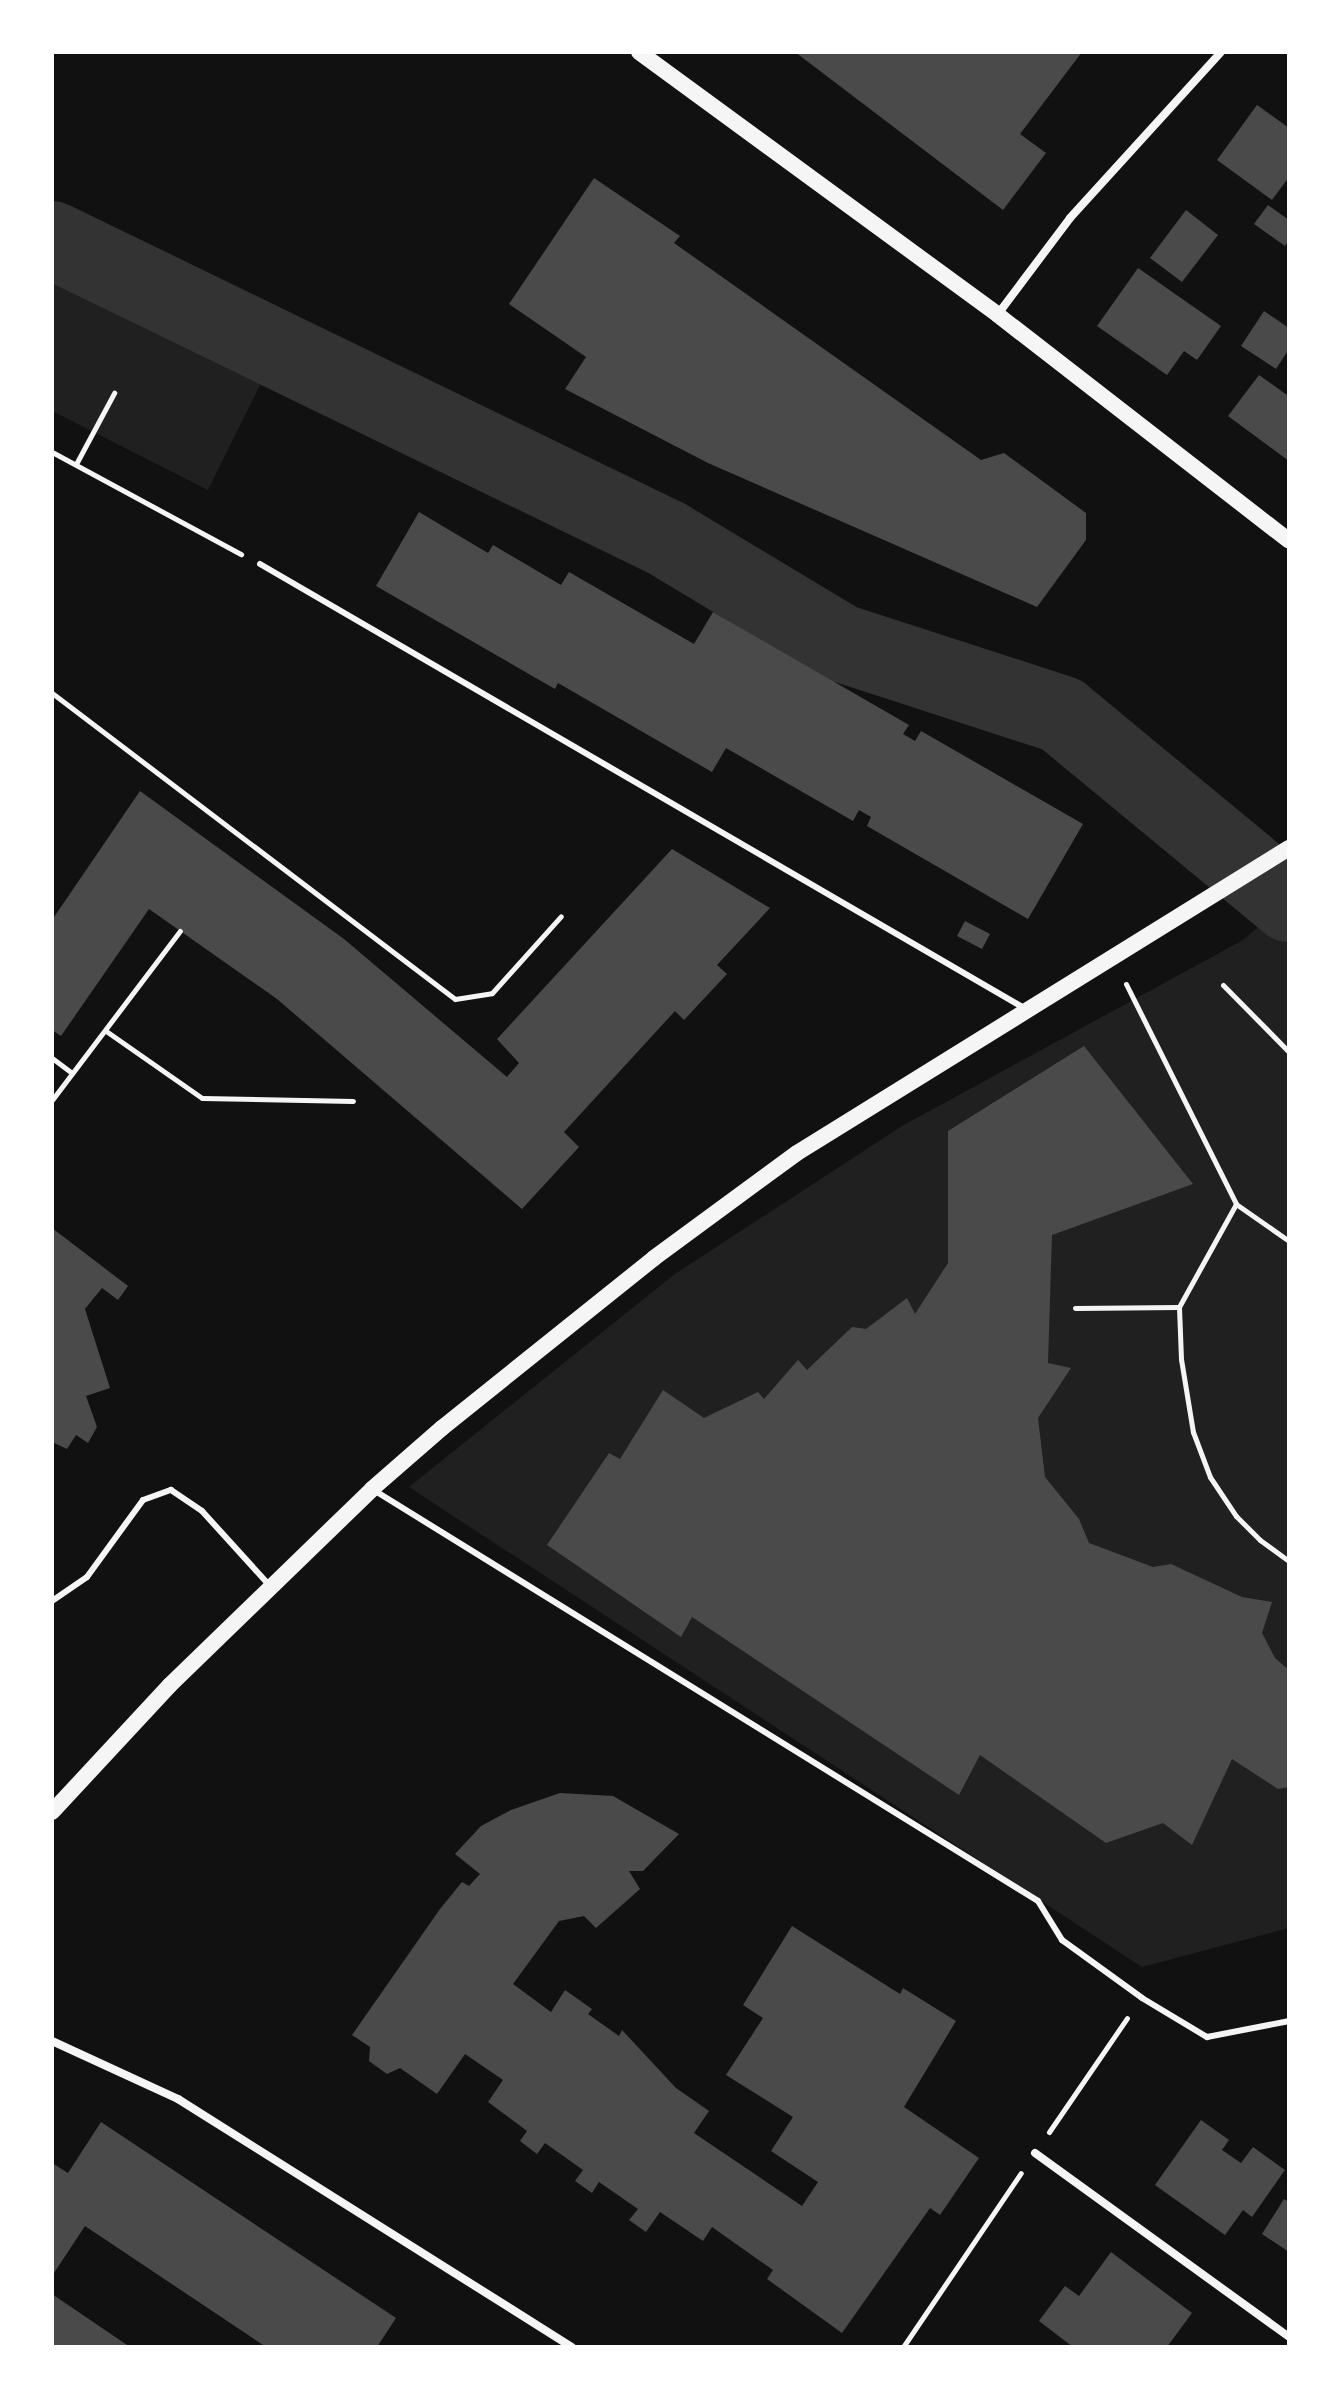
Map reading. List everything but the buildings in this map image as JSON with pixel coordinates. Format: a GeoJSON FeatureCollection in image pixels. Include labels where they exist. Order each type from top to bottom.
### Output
{"type":"FeatureCollection","features":[{"type":"Feature","properties":{"kind":"main road"},"geometry":{"type":"LineString","coordinates":[[639,52],[998,315],[1289,541]]}},
{"type":"Feature","properties":{"kind":"main road"},"geometry":{"type":"LineString","coordinates":[[52,1812],[170,1685],[372,1489],[442,1428],[654,1258],[785,1162],[1289,848]]}},
{"type":"Feature","properties":{"kind":"street"},"geometry":{"type":"LineString","coordinates":[[998,315],[1070,218],[1221,52]]}},
{"type":"Feature","properties":{"kind":"street"},"geometry":{"type":"LineString","coordinates":[[52,2041],[178,2099],[572,2347]]}},
{"type":"Feature","properties":{"kind":"street"},"geometry":{"type":"LineString","coordinates":[[1035,2153],[1289,2337]]}},
{"type":"Feature","properties":{"kind":"lane"},"geometry":{"type":"LineString","coordinates":[[260,564],[1027,1010]]}},
{"type":"Feature","properties":{"kind":"lane"},"geometry":{"type":"LineString","coordinates":[[372,1489],[1038,1901],[1062,1940],[1142,1998],[1207,2037],[1289,2021]]}},
{"type":"Feature","properties":{"kind":"lane"},"geometry":{"type":"LineString","coordinates":[[52,1601],[87,1577],[143,1500],[171,1490],[202,1511],[272,1588]]}},
{"type":"Feature","properties":{"kind":"path"},"geometry":{"type":"LineString","coordinates":[[76,464],[114,393]]}},
{"type":"Feature","properties":{"kind":"path"},"geometry":{"type":"LineString","coordinates":[[52,452],[260,564]]}},
{"type":"Feature","properties":{"kind":"path"},"geometry":{"type":"LineString","coordinates":[[52,693],[455,999],[492,993],[561,916]]}},
{"type":"Feature","properties":{"kind":"path"},"geometry":{"type":"LineString","coordinates":[[52,1100],[180,931]]}},
{"type":"Feature","properties":{"kind":"path"},"geometry":{"type":"LineString","coordinates":[[1113,958],[1236,1204],[1289,1241]]}},
{"type":"Feature","properties":{"kind":"path"},"geometry":{"type":"LineString","coordinates":[[1223,985],[1289,1052]]}},
{"type":"Feature","properties":{"kind":"path"},"geometry":{"type":"LineString","coordinates":[[106,1031],[202,1098],[353,1101]]}},
{"type":"Feature","properties":{"kind":"path"},"geometry":{"type":"LineString","coordinates":[[52,1058],[72,1073]]}},
{"type":"Feature","properties":{"kind":"path"},"geometry":{"type":"LineString","coordinates":[[1236,1204],[1179,1307],[1181,1359],[1193,1432],[1210,1477],[1236,1516],[1260,1540],[1289,1561]]}},
{"type":"Feature","properties":{"kind":"path"},"geometry":{"type":"LineString","coordinates":[[1075,1308],[1179,1307]]}},
{"type":"Feature","properties":{"kind":"path"},"geometry":{"type":"LineString","coordinates":[[903,2347],[1142,1998]]}},
{"type":"Feature","properties":{"kind":"shaded area"},"geometry":{"type":"Polygon","coordinates":[[[52,253],[271,363],[208,490],[52,411],[52,253]]]}},
{"type":"Feature","properties":{"kind":"shaded area"},"geometry":{"type":"Polygon","coordinates":[[[1289,901],[1289,1928],[1142,1967],[409,1487],[675,1274],[902,1126],[1243,940],[1289,901]]]}},
{"type":"Feature","properties":{"kind":"waterway"},"geometry":{"type":"LineString","coordinates":[[52,240],[666,538],[841,643],[1062,715],[1289,903]]}}]}
